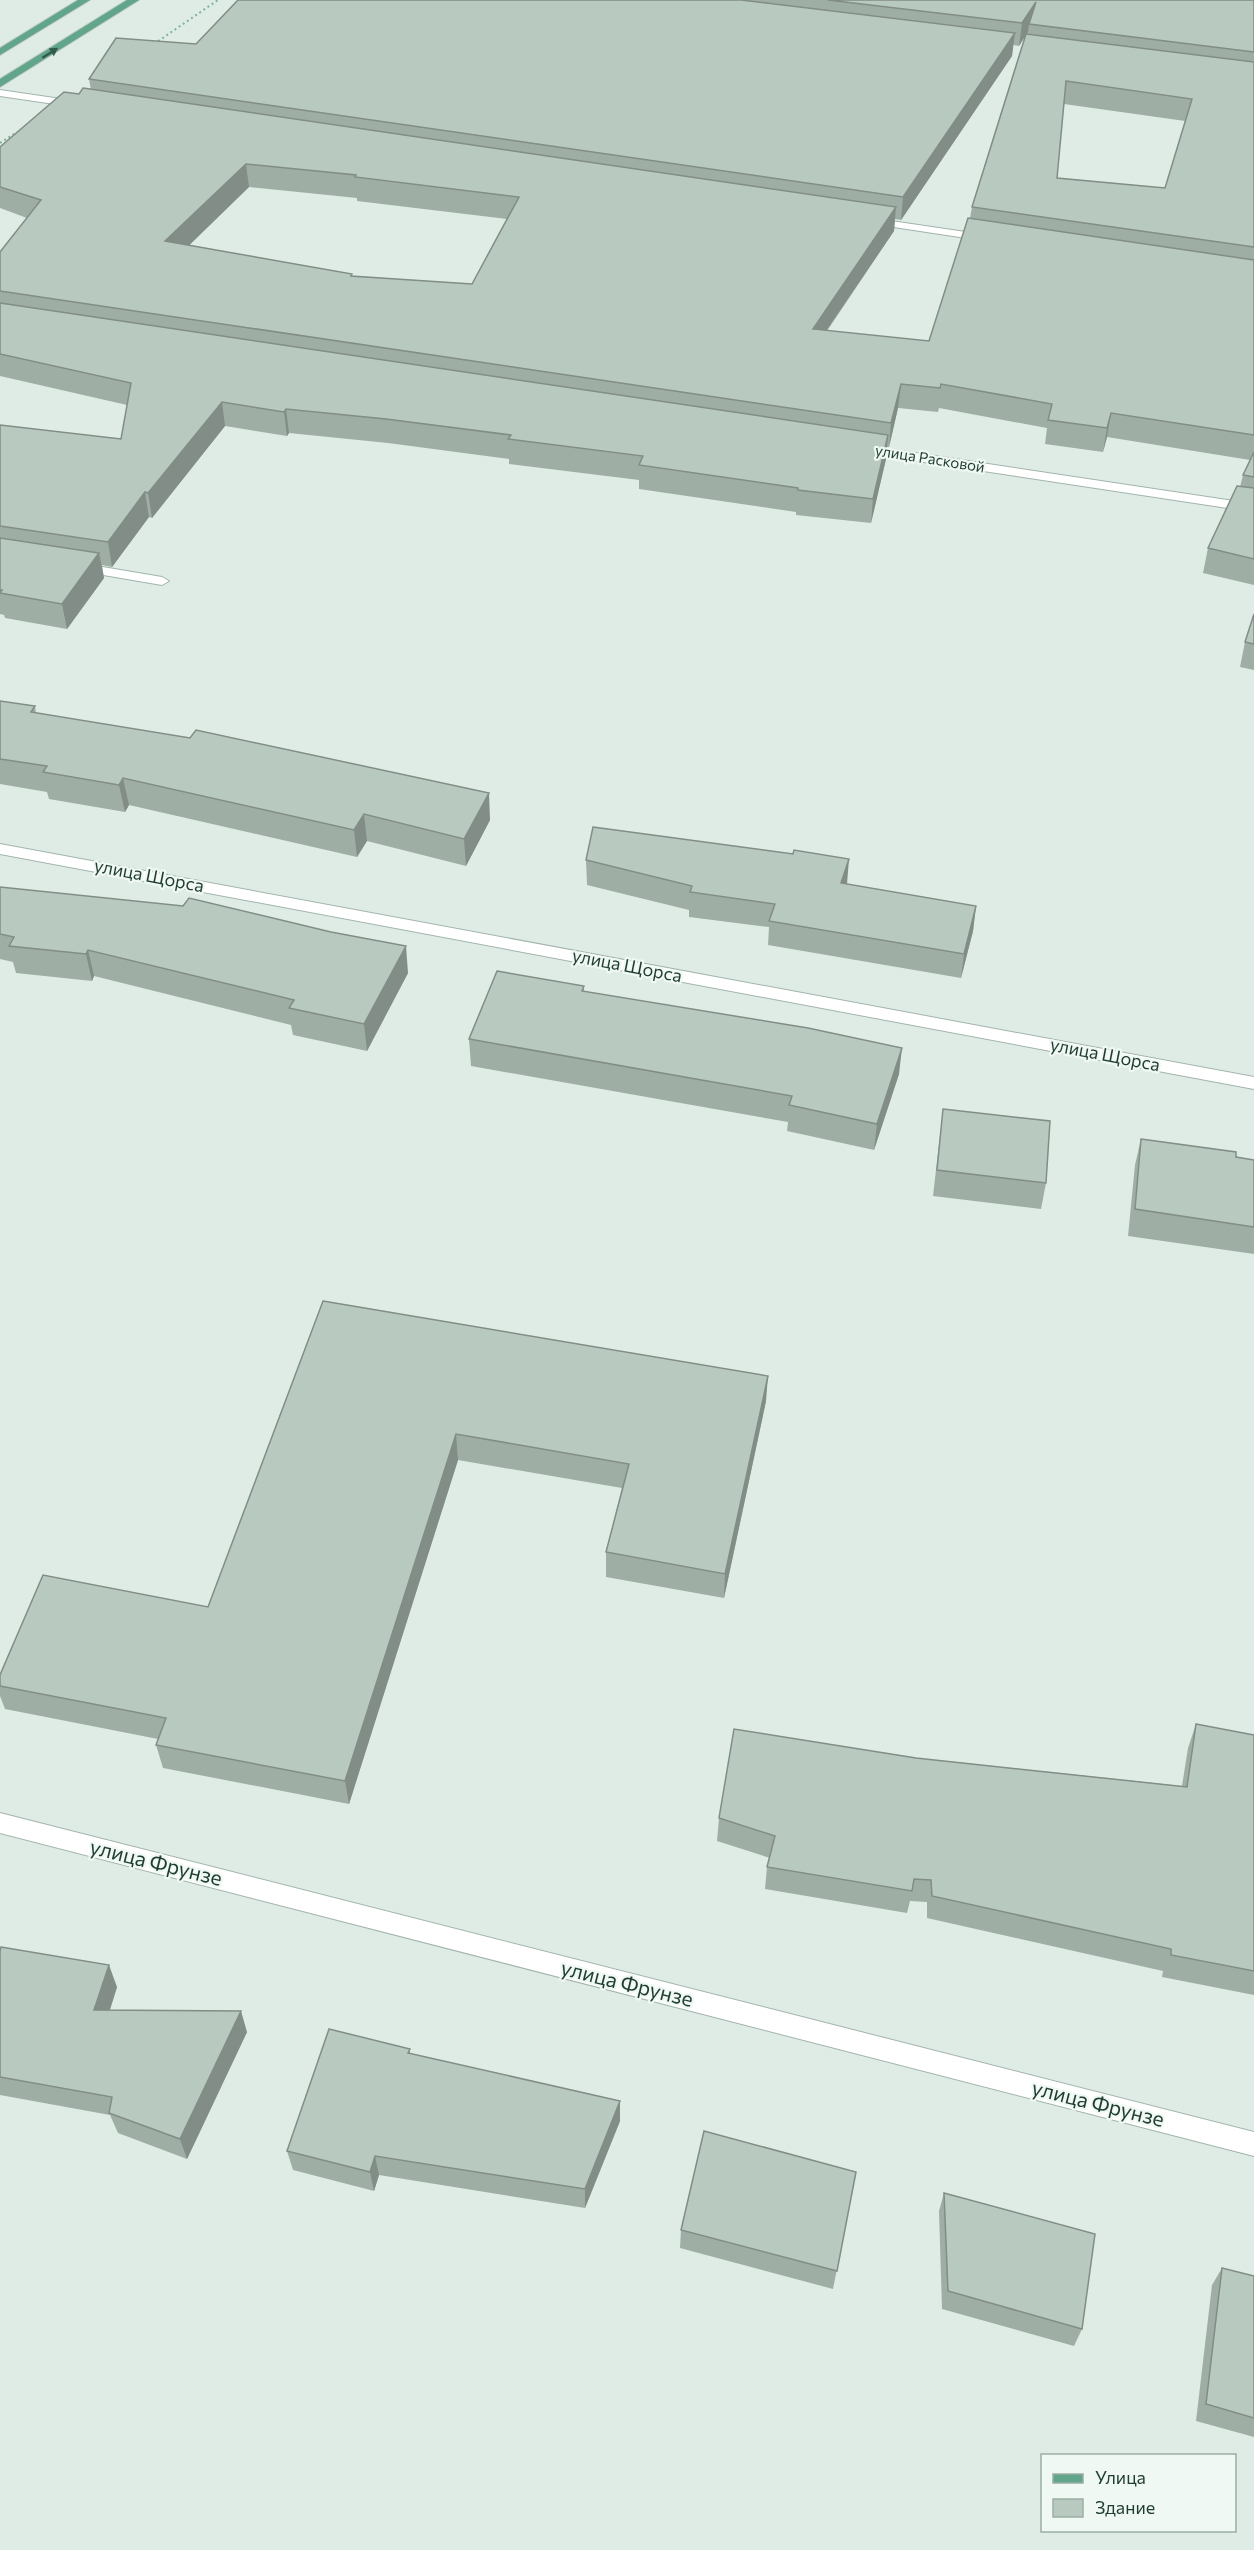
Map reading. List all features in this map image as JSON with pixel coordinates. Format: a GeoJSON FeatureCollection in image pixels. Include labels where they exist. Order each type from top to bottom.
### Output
{"type":"FeatureCollection","features":[{"type":"Feature","properties":{"kind":"main road"},"geometry":{"type":"LineString","coordinates":[[0,52],[85,0]]}},
{"type":"Feature","properties":{"kind":"main road"},"geometry":{"type":"LineString","coordinates":[[0,84],[134,0]]}},
{"type":"Feature","properties":{"kind":"street"},"geometry":{"type":"LineString","coordinates":[[0,93],[87,106]]}},
{"type":"Feature","properties":{"kind":"street"},"geometry":{"type":"LineString","coordinates":[[853,219],[995,240]]}},
{"type":"Feature","properties":{"kind":"street","name":"улица Расковой"},"geometry":{"type":"LineString","coordinates":[[852,448],[1254,508]]}},
{"type":"Feature","properties":{"kind":"street"},"geometry":{"type":"LineString","coordinates":[[70,566],[162,581]]}},
{"type":"Feature","properties":{"kind":"street","name":"улица Щорса"},"geometry":{"type":"LineString","coordinates":[[0,849],[1254,1083]]}},
{"type":"Feature","properties":{"kind":"street","name":"улица Фрунзе"},"geometry":{"type":"LineString","coordinates":[[0,1823],[1254,2145]]}},
{"type":"Feature","properties":{"kind":"path"},"geometry":{"type":"LineString","coordinates":[[145,49],[218,0]]}},
{"type":"Feature","properties":{"kind":"path"},"geometry":{"type":"LineString","coordinates":[[0,143],[64,102]]}},
{"type":"Feature","properties":{"kind":"building"},"geometry":{"type":"Polygon","coordinates":[[[238,0],[741,0],[1015,33],[903,197],[89,79],[116,38],[196,44],[238,0]]]}},
{"type":"Feature","properties":{"kind":"building"},"geometry":{"type":"Polygon","coordinates":[[[828,0],[1254,0],[1254,52],[1029,24],[1036,2],[1022,23],[828,0]]]}},
{"type":"Feature","properties":{"kind":"building"},"geometry":{"type":"Polygon","coordinates":[[[1026,34],[1254,62],[1254,247],[972,207],[1026,34]],[[1066,81],[1057,178],[1165,188],[1192,99],[1066,81]]]}},
{"type":"Feature","properties":{"kind":"building"},"geometry":{"type":"Polygon","coordinates":[[[83,88],[896,207],[813,329],[929,341],[968,218],[1254,260],[1254,435],[1111,413],[1107,428],[1048,420],[1052,404],[941,384],[940,388],[901,384],[891,423],[0,291],[0,252],[41,200],[0,187],[0,147],[64,92],[79,94],[83,88]],[[246,164],[165,241],[352,274],[351,276],[472,284],[519,197],[355,177],[356,175],[246,164]]]}},
{"type":"Feature","properties":{"kind":"building"},"geometry":{"type":"Polygon","coordinates":[[[0,303],[888,435],[873,499],[798,490],[798,488],[639,465],[643,456],[508,439],[511,435],[386,419],[286,409],[284,412],[222,402],[148,493],[145,492],[108,542],[0,526],[0,425],[121,439],[131,383],[0,354],[0,303]]]}},
{"type":"Feature","properties":{"kind":"building"},"geometry":{"type":"Polygon","coordinates":[[[1254,452],[1254,477],[1243,475],[1254,452]]]}},
{"type":"Feature","properties":{"kind":"building"},"geometry":{"type":"Polygon","coordinates":[[[1237,486],[1254,488],[1254,559],[1208,548],[1237,486]]]}},
{"type":"Feature","properties":{"kind":"building"},"geometry":{"type":"Polygon","coordinates":[[[0,538],[99,553],[62,604],[0,593],[2,590],[0,590],[0,538]]]}},
{"type":"Feature","properties":{"kind":"building"},"geometry":{"type":"Polygon","coordinates":[[[1254,614],[1254,644],[1245,642],[1254,614]]]}},
{"type":"Feature","properties":{"kind":"building"},"geometry":{"type":"Polygon","coordinates":[[[0,701],[35,706],[31,712],[190,738],[196,730],[489,793],[464,839],[364,814],[354,830],[123,778],[119,785],[43,772],[47,766],[0,759],[0,701]]]}},
{"type":"Feature","properties":{"kind":"building"},"geometry":{"type":"Polygon","coordinates":[[[593,827],[793,854],[794,850],[849,859],[841,883],[976,906],[964,954],[769,921],[775,904],[690,892],[692,886],[586,860],[593,827]]]}},
{"type":"Feature","properties":{"kind":"building"},"geometry":{"type":"Polygon","coordinates":[[[0,887],[183,906],[189,898],[331,932],[406,946],[364,1024],[289,1008],[294,1000],[88,950],[86,954],[9,946],[14,937],[0,934],[0,887]]]}},
{"type":"Feature","properties":{"kind":"building"},"geometry":{"type":"Polygon","coordinates":[[[497,971],[584,986],[582,991],[808,1028],[902,1048],[877,1124],[789,1105],[792,1096],[469,1039],[497,971]]]}},
{"type":"Feature","properties":{"kind":"building"},"geometry":{"type":"Polygon","coordinates":[[[943,1109],[1050,1121],[1046,1183],[937,1170],[943,1109]]]}},
{"type":"Feature","properties":{"kind":"building"},"geometry":{"type":"Polygon","coordinates":[[[1141,1139],[1236,1152],[1236,1157],[1254,1160],[1254,1227],[1135,1209],[1141,1139]]]}},
{"type":"Feature","properties":{"kind":"building"},"geometry":{"type":"Polygon","coordinates":[[[323,1301],[768,1376],[725,1574],[606,1552],[629,1464],[456,1434],[345,1781],[156,1745],[166,1718],[0,1686],[0,1675],[43,1575],[208,1607],[323,1301]]]}},
{"type":"Feature","properties":{"kind":"building"},"geometry":{"type":"Polygon","coordinates":[[[1196,1724],[1254,1735],[1254,1971],[1171,1955],[1171,1949],[932,1896],[931,1880],[914,1879],[912,1891],[767,1867],[775,1836],[719,1818],[734,1729],[916,1758],[1187,1787],[1196,1724]]]}},
{"type":"Feature","properties":{"kind":"building"},"geometry":{"type":"Polygon","coordinates":[[[1,1947],[109,1965],[94,2010],[241,2011],[180,2139],[109,2113],[112,2097],[0,2077],[1,1947]]]}},
{"type":"Feature","properties":{"kind":"building"},"geometry":{"type":"Polygon","coordinates":[[[329,2029],[410,2049],[408,2053],[620,2101],[585,2189],[375,2156],[370,2172],[287,2151],[329,2029]]]}},
{"type":"Feature","properties":{"kind":"building"},"geometry":{"type":"Polygon","coordinates":[[[704,2131],[856,2172],[837,2271],[681,2230],[704,2131]]]}},
{"type":"Feature","properties":{"kind":"building"},"geometry":{"type":"Polygon","coordinates":[[[944,2193],[1095,2234],[1082,2329],[948,2291],[944,2193]]]}},
{"type":"Feature","properties":{"kind":"building"},"geometry":{"type":"Polygon","coordinates":[[[1222,2268],[1254,2276],[1254,2418],[1206,2404],[1222,2268]]]}}]}
